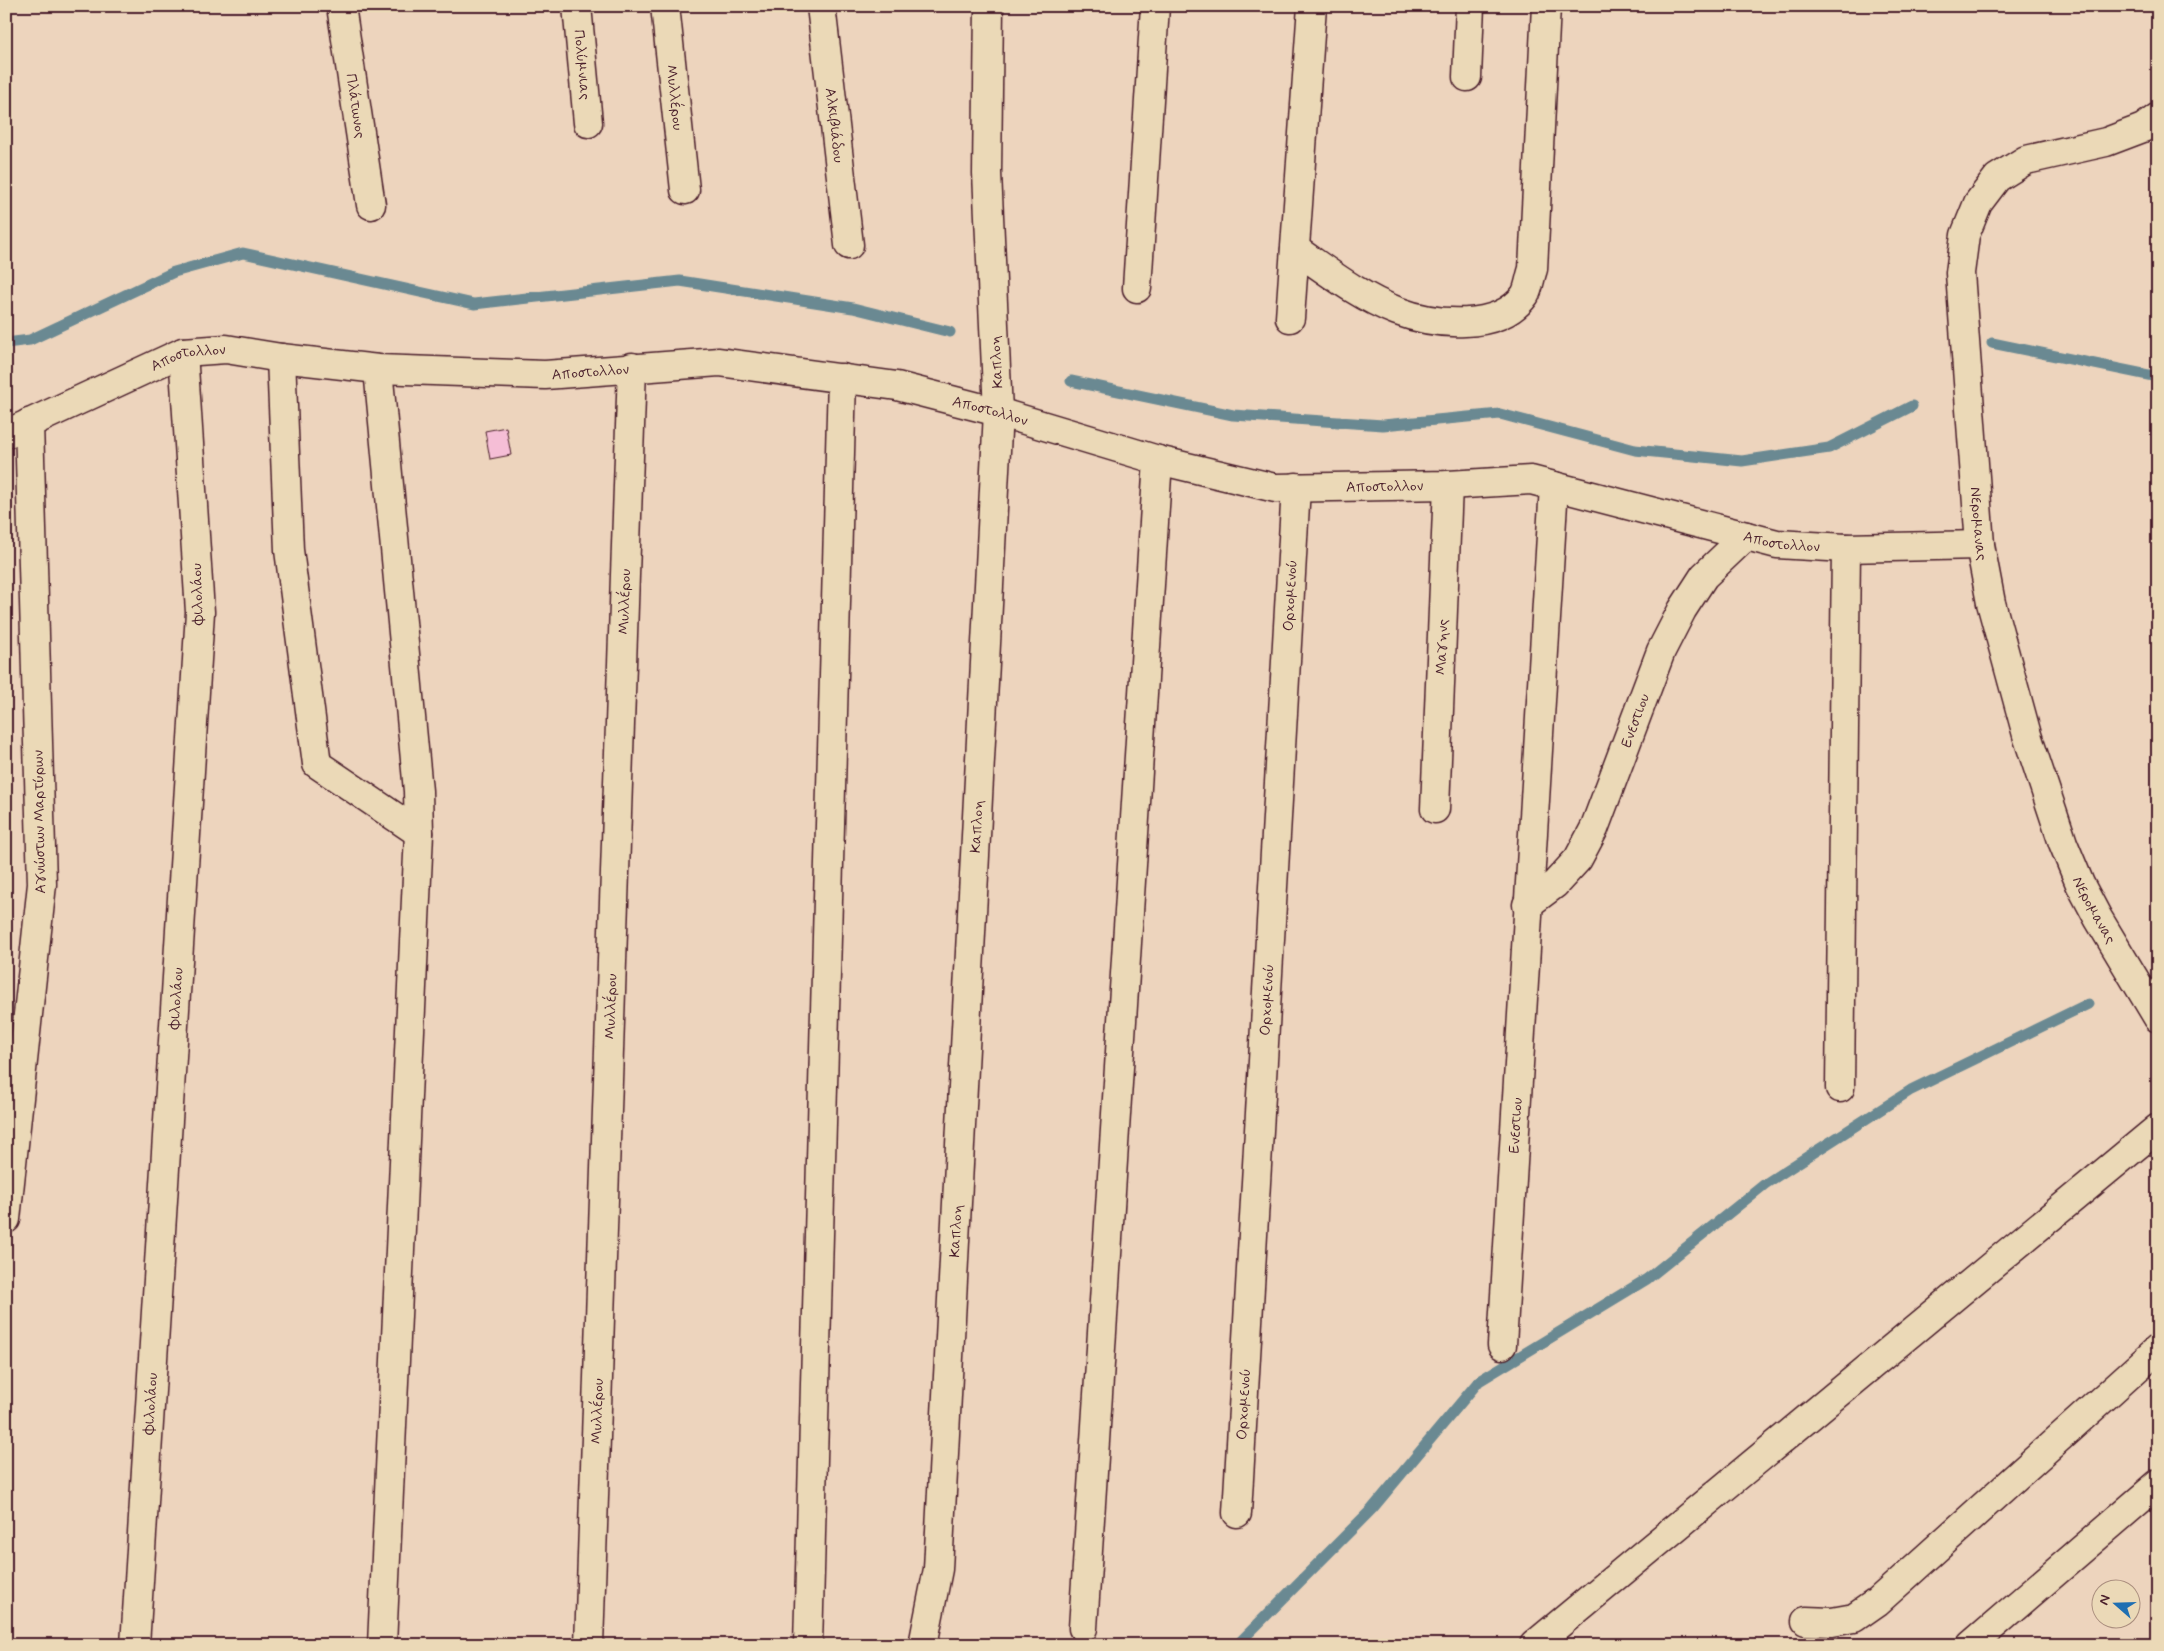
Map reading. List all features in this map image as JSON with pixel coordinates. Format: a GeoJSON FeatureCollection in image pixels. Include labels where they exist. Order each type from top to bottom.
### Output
{"type":"FeatureCollection","features":[{"type":"Feature","properties":{"kind":"street","name":"Πλάτωνος"},"geometry":{"type":"LineString","coordinates":[[342,6],[371,205]]}},
{"type":"Feature","properties":{"kind":"street","name":"Πολύμνιας"},"geometry":{"type":"LineString","coordinates":[[577,6],[588,123]]}},
{"type":"Feature","properties":{"kind":"street","name":"Μυλλέρου"},"geometry":{"type":"LineString","coordinates":[[665,6],[685,190]]}},
{"type":"Feature","properties":{"kind":"street","name":"Αλκιβιάδου"},"geometry":{"type":"LineString","coordinates":[[821,6],[849,245]]}},
{"type":"Feature","properties":{"kind":"street","name":"Καπλοη"},"geometry":{"type":"LineString","coordinates":[[923,1645],[938,1559],[998,412],[987,173],[989,6]]}},
{"type":"Feature","properties":{"kind":"street"},"geometry":{"type":"LineString","coordinates":[[1137,288],[1155,6]]}},
{"type":"Feature","properties":{"kind":"street"},"geometry":{"type":"LineString","coordinates":[[1290,318],[1312,6]]}},
{"type":"Feature","properties":{"kind":"street"},"geometry":{"type":"LineString","coordinates":[[1467,78],[1470,6]]}},
{"type":"Feature","properties":{"kind":"street"},"geometry":{"type":"LineString","coordinates":[[1295,249],[1358,292],[1396,311],[1434,321],[1475,322],[1506,313],[1513,307],[1525,294],[1532,269],[1546,6]]}},
{"type":"Feature","properties":{"kind":"street","name":"Νερομανας"},"geometry":{"type":"LineString","coordinates":[[2158,117],[2143,128],[2106,142],[2026,160],[1998,178],[1978,203],[1965,235],[1960,273],[1980,546],[1991,603],[2027,735],[2063,843],[2080,884],[2098,918],[2158,1018]]}},
{"type":"Feature","properties":{"kind":"street","name":"Αποστολλον"},"geometry":{"type":"LineString","coordinates":[[18,429],[183,352],[226,349],[281,358],[378,369],[545,375],[719,362],[897,386],[998,412],[1158,460],[1275,488],[1448,485],[1531,480],[1777,544],[1846,548],[1980,546]]}},
{"type":"Feature","properties":{"kind":"street","name":"Φιλολάου"},"geometry":{"type":"LineString","coordinates":[[135,1645],[200,612],[183,352]]}},
{"type":"Feature","properties":{"kind":"street"},"geometry":{"type":"LineString","coordinates":[[281,358],[289,550],[317,764],[419,833]]}},
{"type":"Feature","properties":{"kind":"street","name":"Μυλλέρου"},"geometry":{"type":"LineString","coordinates":[[589,1645],[632,367]]}},
{"type":"Feature","properties":{"kind":"street"},"geometry":{"type":"LineString","coordinates":[[378,369],[418,791],[419,833],[382,1645]]}},
{"type":"Feature","properties":{"kind":"street"},"geometry":{"type":"LineString","coordinates":[[808,1645],[842,378]]}},
{"type":"Feature","properties":{"kind":"street","name":"Αγνώστων Μαρτύρων"},"geometry":{"type":"LineString","coordinates":[[6,1219],[42,884],[18,429]]}},
{"type":"Feature","properties":{"kind":"street"},"geometry":{"type":"LineString","coordinates":[[1083,1628],[1158,460]]}},
{"type":"Feature","properties":{"kind":"street","name":"Μαγηνς"},"geometry":{"type":"LineString","coordinates":[[1435,809],[1448,485]]}},
{"type":"Feature","properties":{"kind":"street","name":"Ενεστιου"},"geometry":{"type":"LineString","coordinates":[[1502,1344],[1527,905],[1554,486]]}},
{"type":"Feature","properties":{"kind":"street","name":"Ορχομενού"},"geometry":{"type":"LineString","coordinates":[[1237,1513],[1296,487]]}},
{"type":"Feature","properties":{"kind":"street","name":"Ενεστιου"},"geometry":{"type":"LineString","coordinates":[[1527,905],[1555,884],[1578,859],[1598,820],[1661,651],[1682,610],[1704,576],[1746,536]]}},
{"type":"Feature","properties":{"kind":"street"},"geometry":{"type":"LineString","coordinates":[[1840,1088],[1846,548]]}},
{"type":"Feature","properties":{"kind":"street"},"geometry":{"type":"LineString","coordinates":[[1534,1645],[2158,1128]]}},
{"type":"Feature","properties":{"kind":"street"},"geometry":{"type":"LineString","coordinates":[[1806,1621],[1832,1622],[1854,1618],[1876,1602],[2158,1349]]}},
{"type":"Feature","properties":{"kind":"street"},"geometry":{"type":"LineString","coordinates":[[1970,1645],[2158,1484]]}},
{"type":"Feature","properties":{"kind":"building"},"geometry":{"type":"Polygon","coordinates":[[[506,427],[511,455],[490,459],[485,431],[506,427]]]}},
{"type":"Feature","properties":{"kind":"waterway"},"geometry":{"type":"LineString","coordinates":[[6,343],[30,340],[174,272],[243,253],[474,304],[680,281],[853,308],[950,332]]}},
{"type":"Feature","properties":{"kind":"waterway"},"geometry":{"type":"LineString","coordinates":[[1992,343],[2158,377]]}},
{"type":"Feature","properties":{"kind":"waterway"},"geometry":{"type":"LineString","coordinates":[[1071,381],[1233,415],[1383,425],[1500,414],[1635,450],[1742,461],[1829,448],[1912,406]]}},
{"type":"Feature","properties":{"kind":"waterway"},"geometry":{"type":"LineString","coordinates":[[1237,1645],[1372,1509],[1479,1381],[1647,1279],[1765,1184],[1911,1090],[2088,1004]]}}]}
